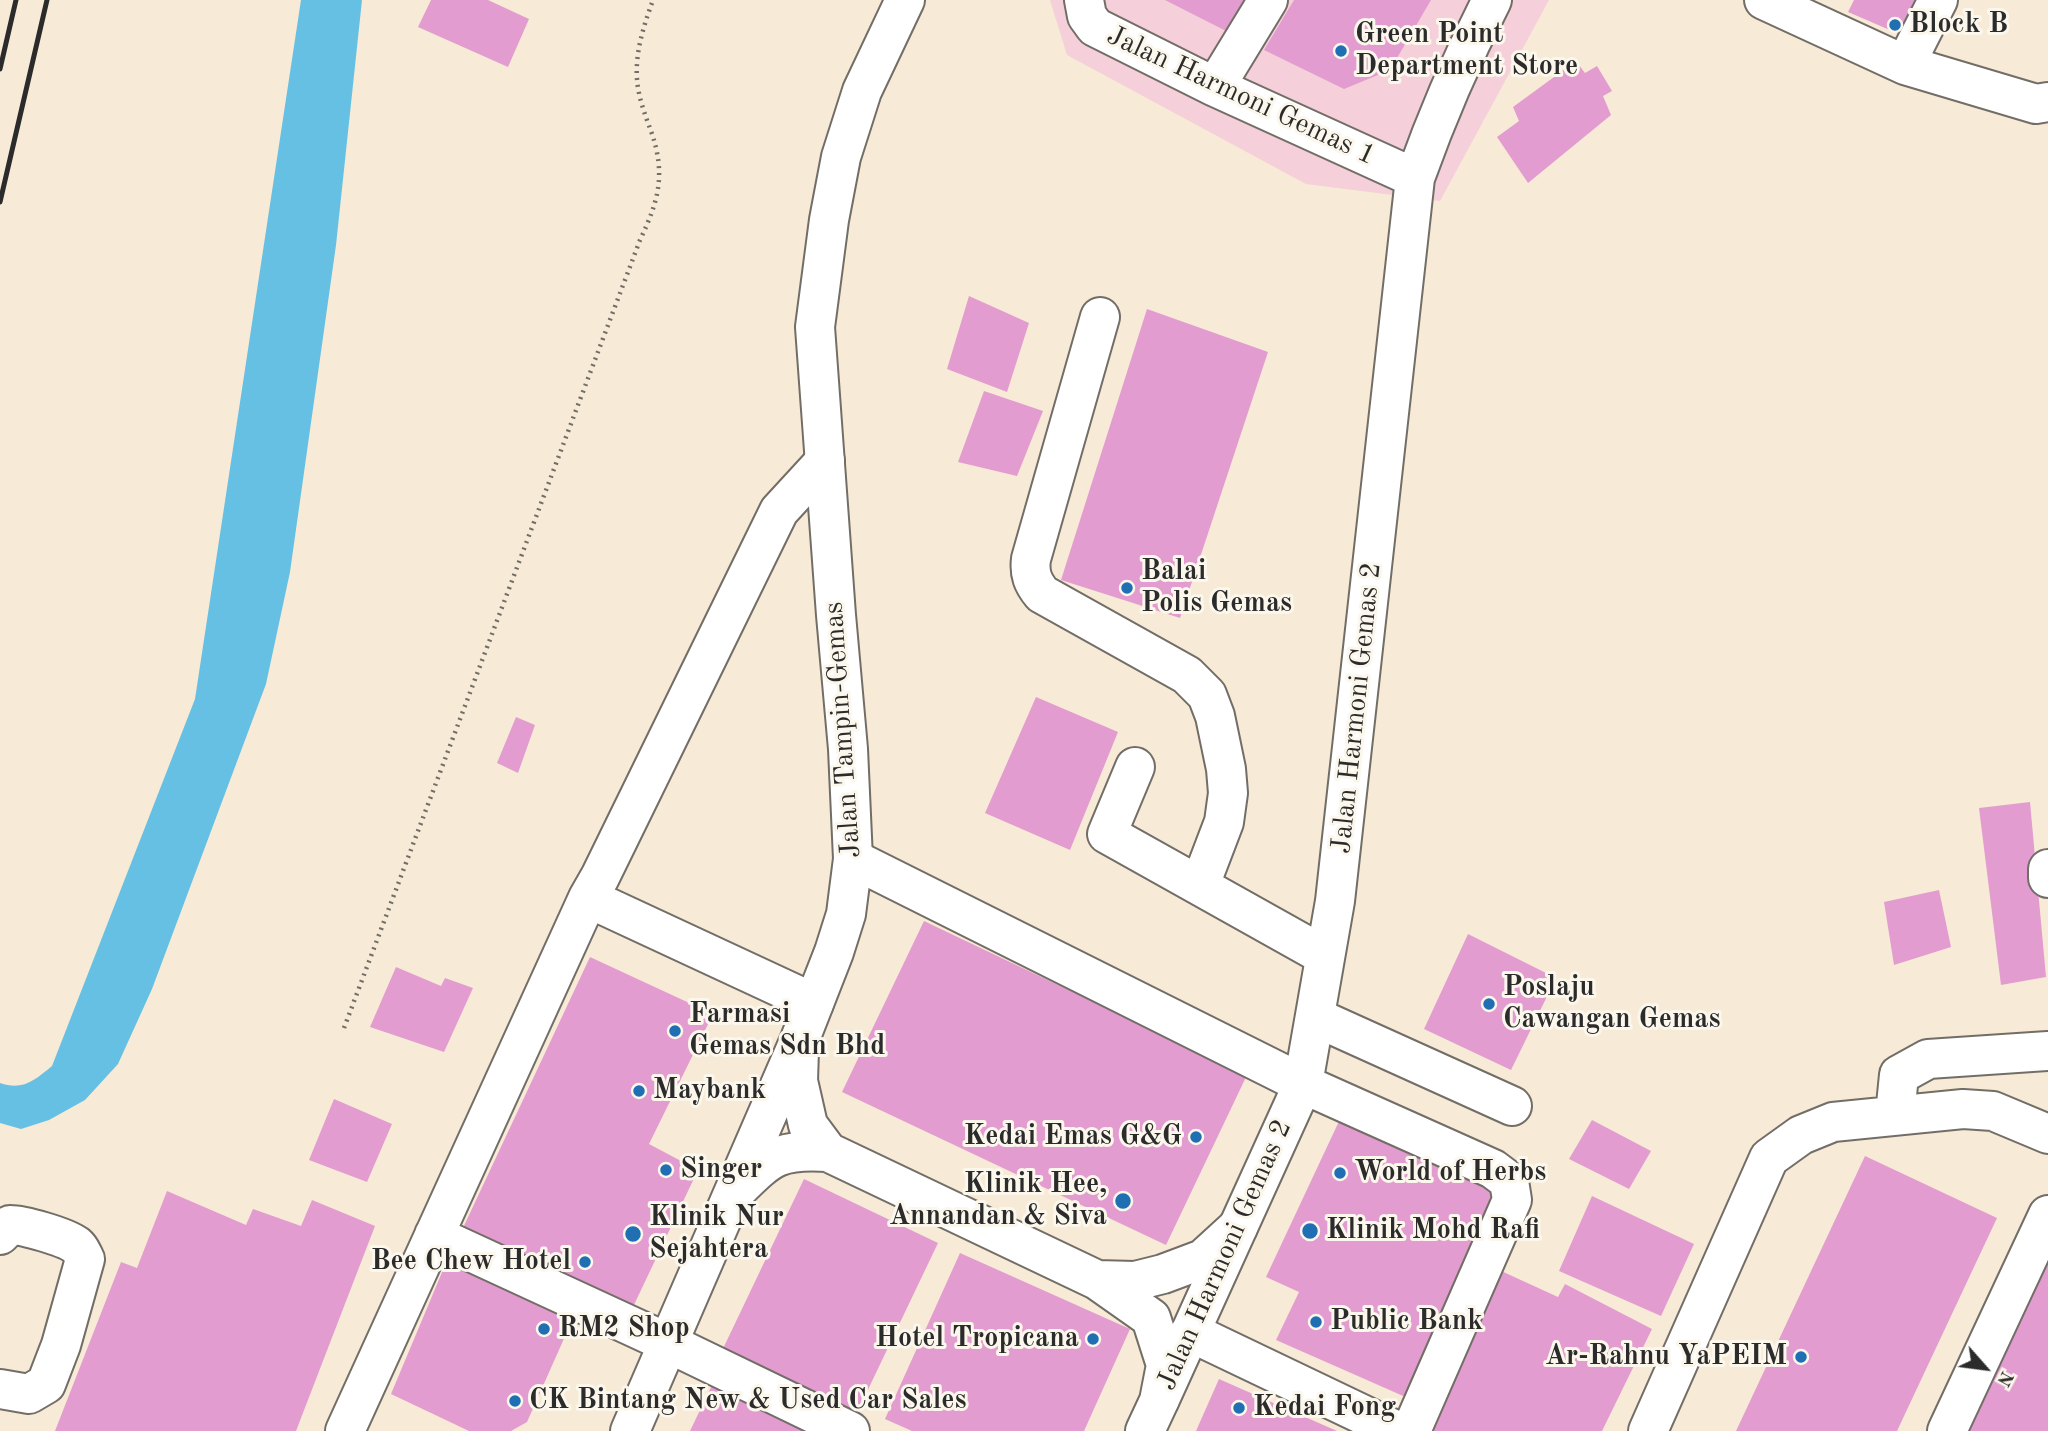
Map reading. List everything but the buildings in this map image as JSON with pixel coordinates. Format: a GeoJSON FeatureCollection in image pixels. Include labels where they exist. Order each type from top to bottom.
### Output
{"type":"FeatureCollection","features":[{"type":"Feature","properties":{"kind":"main road","name":"Jalan Tampin-Gemas"},"geometry":{"type":"LineString","coordinates":[[630,1431],[800,1040],[846,914],[853,859],[848,749],[815,327],[829,220],[841,157],[862,92],[905,0]]}},
{"type":"Feature","properties":{"kind":"main road","name":"Jalan Harmoni Gemas 1"},"geometry":{"type":"LineString","coordinates":[[1084,0],[1087,16],[1096,27],[1215,87],[1415,178]]}},
{"type":"Feature","properties":{"kind":"main road"},"geometry":{"type":"LineString","coordinates":[[1215,87],[1268,0]]}},
{"type":"Feature","properties":{"kind":"main road","name":"Jalan Harmoni Gemas 2"},"geometry":{"type":"LineString","coordinates":[[1152,1416],[1303,1084],[1337,888],[1415,178],[1454,77],[1492,0]]}},
{"type":"Feature","properties":{"kind":"main road"},"geometry":{"type":"LineString","coordinates":[[1764,0],[1905,65],[2036,104],[2048,102]]}},
{"type":"Feature","properties":{"kind":"main road"},"geometry":{"type":"LineString","coordinates":[[1905,65],[1938,0]]}},
{"type":"Feature","properties":{"kind":"main road"},"geometry":{"type":"LineString","coordinates":[[1100,317],[1031,559],[1031,577],[1042,594],[1187,676],[1207,695],[1215,716],[1228,793],[1224,822],[1199,885]]}},
{"type":"Feature","properties":{"kind":"main road"},"geometry":{"type":"LineString","coordinates":[[345,1431],[588,898],[779,511],[825,461]]}},
{"type":"Feature","properties":{"kind":"main road"},"geometry":{"type":"LineString","coordinates":[[1135,766],[1107,834],[1325,957]]}},
{"type":"Feature","properties":{"kind":"main road"},"geometry":{"type":"LineString","coordinates":[[853,859],[1303,1084],[1493,1169],[1509,1181],[1512,1200],[1411,1431]]}},
{"type":"Feature","properties":{"kind":"main road"},"geometry":{"type":"LineString","coordinates":[[2048,869],[2048,878]]}},
{"type":"Feature","properties":{"kind":"main road"},"geometry":{"type":"LineString","coordinates":[[588,898],[814,1003]]}},
{"type":"Feature","properties":{"kind":"main road"},"geometry":{"type":"LineString","coordinates":[[1315,1017],[1511,1106]]}},
{"type":"Feature","properties":{"kind":"main road"},"geometry":{"type":"LineString","coordinates":[[800,1040],[798,1082],[808,1125],[828,1152]]}},
{"type":"Feature","properties":{"kind":"main road"},"geometry":{"type":"LineString","coordinates":[[1895,1115],[1899,1075],[1928,1059],[2048,1051]]}},
{"type":"Feature","properties":{"kind":"main road"},"geometry":{"type":"LineString","coordinates":[[1648,1431],[1769,1158],[1801,1135],[1833,1122],[1963,1109],[1993,1111],[2048,1134]]}},
{"type":"Feature","properties":{"kind":"main road"},"geometry":{"type":"LineString","coordinates":[[732,1195],[755,1172],[777,1156],[801,1150],[828,1152],[1097,1280],[1151,1318],[1166,1365],[1152,1416]]}},
{"type":"Feature","properties":{"kind":"main road"},"geometry":{"type":"LineString","coordinates":[[1947,1431],[2048,1215]]}},
{"type":"Feature","properties":{"kind":"main road"},"geometry":{"type":"LineString","coordinates":[[0,1235],[10,1225],[21,1225],[73,1243],[81,1250],[85,1259],[47,1384],[29,1394],[1,1393]]}},
{"type":"Feature","properties":{"kind":"main road"},"geometry":{"type":"LineString","coordinates":[[1097,1280],[1135,1282],[1203,1259],[1238,1227]]}},
{"type":"Feature","properties":{"kind":"main road"},"geometry":{"type":"LineString","coordinates":[[434,1234],[850,1431]]}},
{"type":"Feature","properties":{"kind":"main road"},"geometry":{"type":"LineString","coordinates":[[1190,1332],[1397,1431]]}},
{"type":"Feature","properties":{"kind":"path"},"geometry":{"type":"LineString","coordinates":[[344,1028],[651,216],[661,171],[637,82],[637,57],[653,0]]}},
{"type":"Feature","properties":{"kind":"shaded area"},"geometry":{"type":"Polygon","coordinates":[[[1050,0],[1549,0],[1440,201],[1306,184],[1067,55],[1050,0]]]}},
{"type":"Feature","properties":{"kind":"water"},"geometry":{"type":"Polygon","coordinates":[[[301,0],[362,0],[336,245],[290,572],[266,684],[152,989],[118,1064],[85,1100],[49,1120],[21,1129],[0,1123],[0,1083],[22,1085],[34,1080],[52,1066],[195,699],[301,0]]]}},
{"type":"Feature","properties":{"kind":"railway"},"geometry":{"type":"LineString","coordinates":[[0,69],[16,0]]}},
{"type":"Feature","properties":{"kind":"railway"},"geometry":{"type":"LineString","coordinates":[[0,202],[47,0]]}},
{"type":"Feature","properties":{"kind":"place","name":"Block B"},"geometry":{"type":"Point","coordinates":[1895,25]}},
{"type":"Feature","properties":{"kind":"place","name":"Green Point Department Store"},"geometry":{"type":"Point","coordinates":[1341,51]}},
{"type":"Feature","properties":{"kind":"place","name":"Balai Polis Gemas"},"geometry":{"type":"Point","coordinates":[1127,588]}},
{"type":"Feature","properties":{"kind":"place","name":"Poslaju Cawangan Gemas"},"geometry":{"type":"Point","coordinates":[1489,1004]}},
{"type":"Feature","properties":{"kind":"place","name":"Farmasi Gemas Sdn Bhd"},"geometry":{"type":"Point","coordinates":[675,1031]}},
{"type":"Feature","properties":{"kind":"place","name":"Maybank"},"geometry":{"type":"Point","coordinates":[639,1091]}},
{"type":"Feature","properties":{"kind":"place","name":"Kedai Emas G&G"},"geometry":{"type":"Point","coordinates":[1196,1137]}},
{"type":"Feature","properties":{"kind":"place","name":"Singer"},"geometry":{"type":"Point","coordinates":[666,1170]}},
{"type":"Feature","properties":{"kind":"place","name":"World of Herbs"},"geometry":{"type":"Point","coordinates":[1340,1173]}},
{"type":"Feature","properties":{"kind":"place","name":"Klinik Hee, Annandan & Siva"},"geometry":{"type":"Point","coordinates":[1123,1201]}},
{"type":"Feature","properties":{"kind":"place","name":"Klinik Mohd Rafi"},"geometry":{"type":"Point","coordinates":[1310,1231]}},
{"type":"Feature","properties":{"kind":"place","name":"Klinik Nur Sejahtera"},"geometry":{"type":"Point","coordinates":[633,1234]}},
{"type":"Feature","properties":{"kind":"place","name":"Bee Chew Hotel"},"geometry":{"type":"Point","coordinates":[585,1262]}},
{"type":"Feature","properties":{"kind":"place","name":"Public Bank"},"geometry":{"type":"Point","coordinates":[1316,1322]}},
{"type":"Feature","properties":{"kind":"place","name":"RM2 Shop"},"geometry":{"type":"Point","coordinates":[544,1329]}},
{"type":"Feature","properties":{"kind":"place","name":"Hotel Tropicana"},"geometry":{"type":"Point","coordinates":[1093,1339]}},
{"type":"Feature","properties":{"kind":"place","name":"Ar-Rahnu YaPEIM"},"geometry":{"type":"Point","coordinates":[1801,1357]}},
{"type":"Feature","properties":{"kind":"place","name":"CK Bintang New & Used Car Sales"},"geometry":{"type":"Point","coordinates":[515,1401]}},
{"type":"Feature","properties":{"kind":"place","name":"Kedai Fong"},"geometry":{"type":"Point","coordinates":[1239,1408]}}]}
